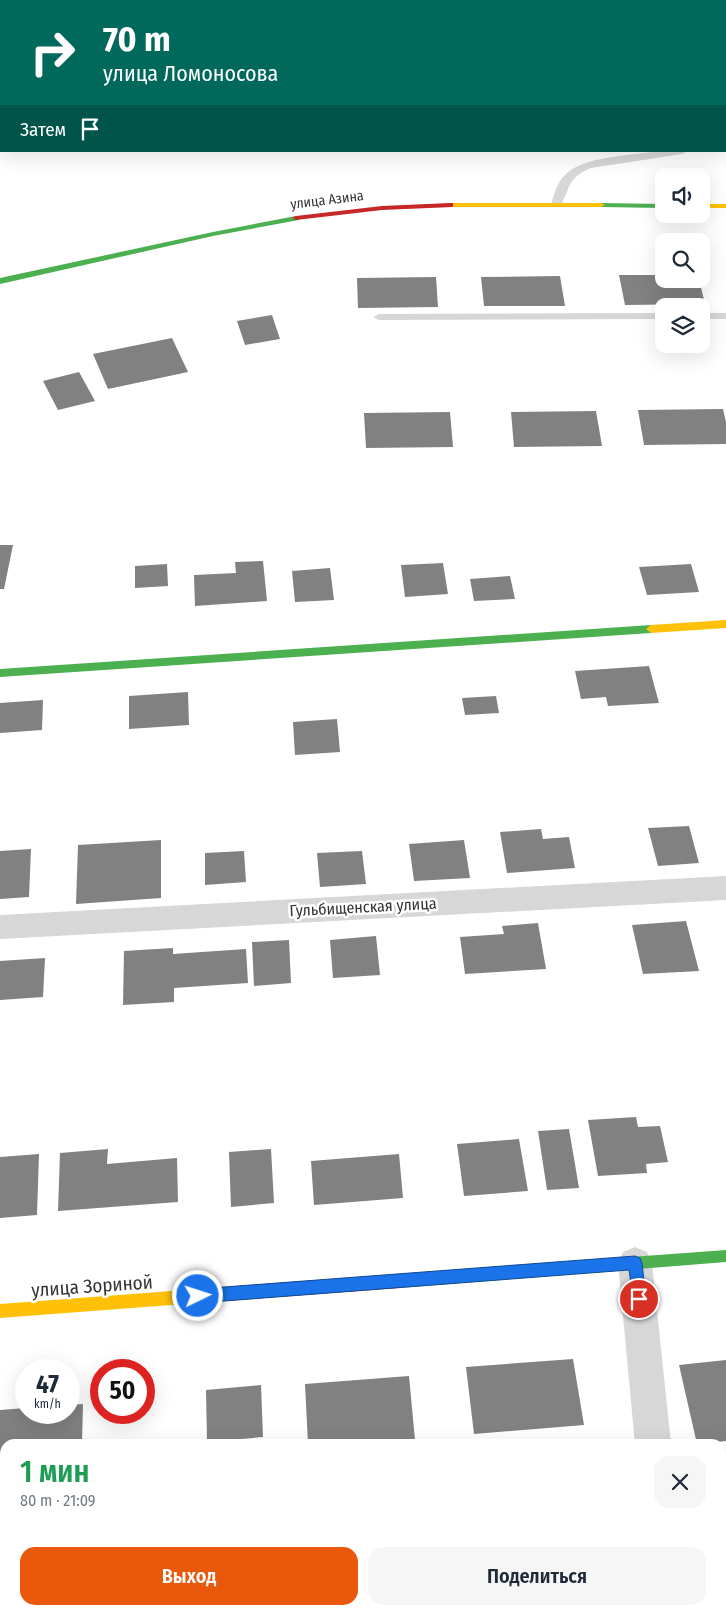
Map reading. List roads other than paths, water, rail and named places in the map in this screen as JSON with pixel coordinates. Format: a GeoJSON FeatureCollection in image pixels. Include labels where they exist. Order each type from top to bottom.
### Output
{"type":"FeatureCollection","features":[{"type":"Feature","properties":{"kind":"main road","name":"улица Азина"},"geometry":{"type":"LineString","coordinates":[[0,281],[201,236],[293,218],[400,207],[483,204],[655,206]]}},
{"type":"Feature","properties":{"kind":"main road"},"geometry":{"type":"LineString","coordinates":[[710,206],[726,206]]}},
{"type":"Feature","properties":{"kind":"main road"},"geometry":{"type":"LineString","coordinates":[[0,672],[726,624]]}},
{"type":"Feature","properties":{"kind":"main road","name":"улица Зориной"},"geometry":{"type":"LineString","coordinates":[[0,1311],[726,1256]]}},
{"type":"Feature","properties":{"kind":"street","name":"Гульбищенская улица"},"geometry":{"type":"LineString","coordinates":[[0,927],[726,888]]}},
{"type":"Feature","properties":{"kind":"street"},"geometry":{"type":"LineString","coordinates":[[635,1263],[653,1439]]}},
{"type":"Feature","properties":{"kind":"lane"},"geometry":{"type":"LineString","coordinates":[[556,205],[565,179],[578,169],[589,165],[675,152]]}},
{"type":"Feature","properties":{"kind":"lane"},"geometry":{"type":"LineString","coordinates":[[379,317],[655,316]]}},
{"type":"Feature","properties":{"kind":"lane"},"geometry":{"type":"LineString","coordinates":[[710,316],[726,316]]}}]}
